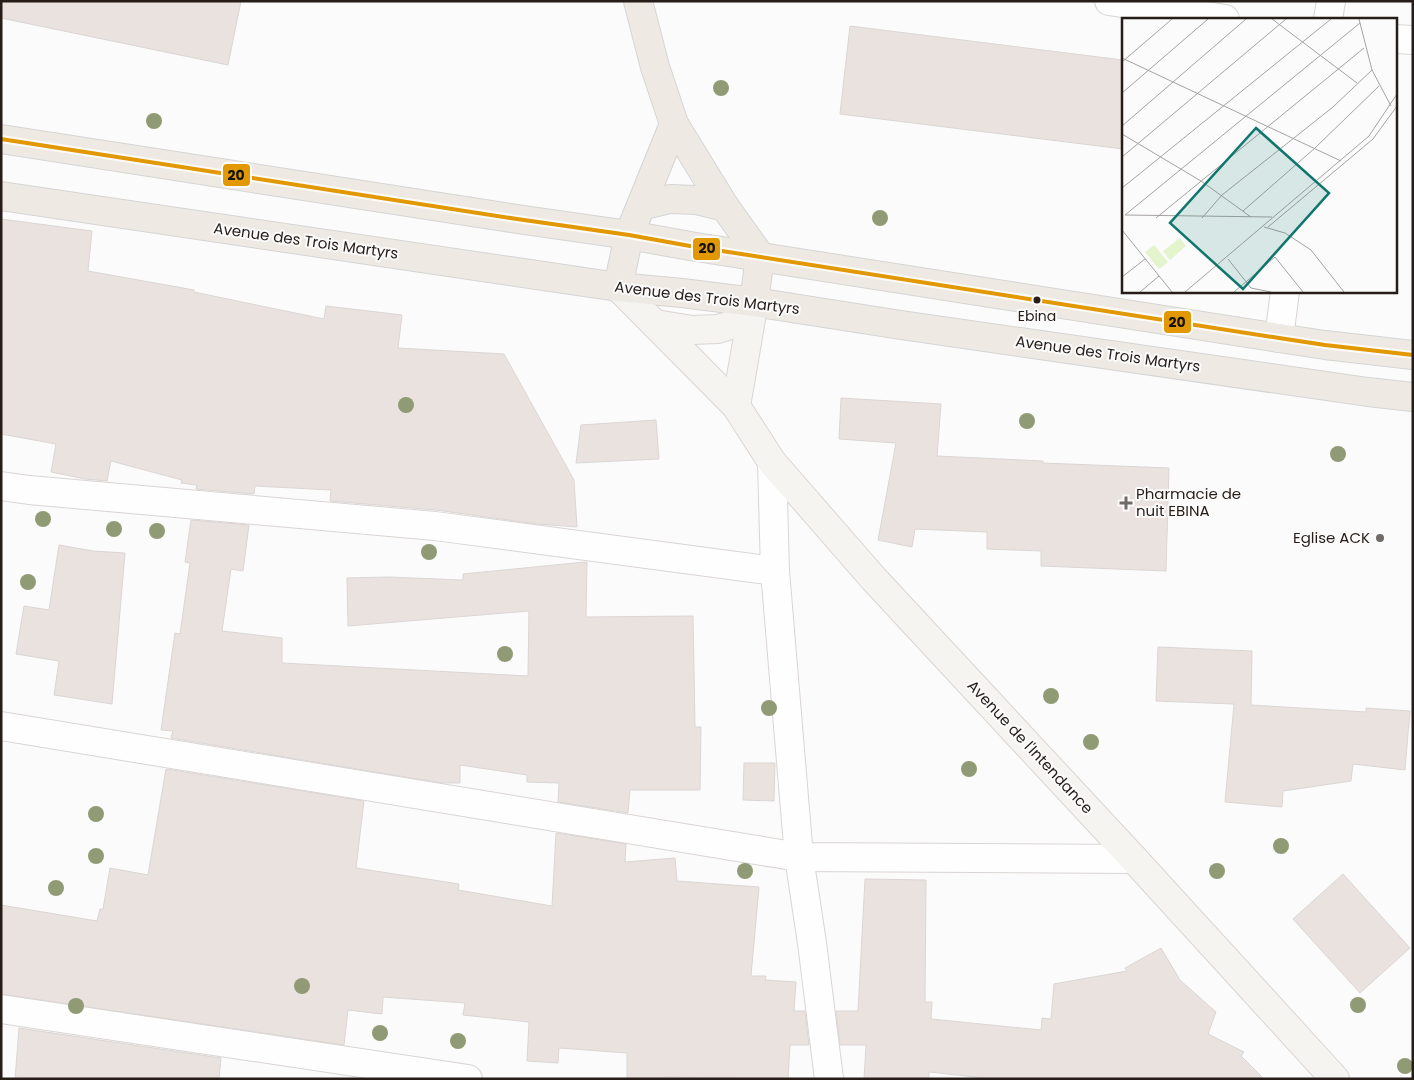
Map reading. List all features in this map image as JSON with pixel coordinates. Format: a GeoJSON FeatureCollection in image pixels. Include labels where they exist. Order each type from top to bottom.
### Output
{"type":"FeatureCollection","features":[{"type":"Feature","properties":{"kind":"main road"},"geometry":{"type":"LineString","coordinates":[[638,1],[655,67],[674,124],[725,207],[760,256],[752,311]]}},
{"type":"Feature","properties":{"kind":"main road"},"geometry":{"type":"LineString","coordinates":[[618,287],[629,235],[674,124]]}},
{"type":"Feature","properties":{"kind":"main road"},"geometry":{"type":"LineString","coordinates":[[1,140],[518,220],[629,235],[1279,338],[1413,355]]}},
{"type":"Feature","properties":{"kind":"main road","name":"Avenue des Trois Martyrs"},"geometry":{"type":"LineString","coordinates":[[1,196],[618,287],[682,292],[752,311],[901,325],[1413,397]]}},
{"type":"Feature","properties":{"kind":"main road"},"geometry":{"type":"LineString","coordinates":[[641,206],[670,199],[696,200],[725,207]]}},
{"type":"Feature","properties":{"kind":"street"},"geometry":{"type":"LineString","coordinates":[[1110,1],[1218,18]]}},
{"type":"Feature","properties":{"kind":"street"},"geometry":{"type":"LineString","coordinates":[[1328,18],[1331,1]]}},
{"type":"Feature","properties":{"kind":"street"},"geometry":{"type":"LineString","coordinates":[[1396,39],[1413,40]]}},
{"type":"Feature","properties":{"kind":"street","name":"Avenue de l'Intendance"},"geometry":{"type":"LineString","coordinates":[[618,287],[736,406],[772,462],[874,578],[1335,1079]]}},
{"type":"Feature","properties":{"kind":"street"},"geometry":{"type":"LineString","coordinates":[[1279,338],[1285,292]]}},
{"type":"Feature","properties":{"kind":"street"},"geometry":{"type":"LineString","coordinates":[[655,324],[692,330],[718,329],[752,311]]}},
{"type":"Feature","properties":{"kind":"street"},"geometry":{"type":"LineString","coordinates":[[736,406],[752,311]]}},
{"type":"Feature","properties":{"kind":"street"},"geometry":{"type":"LineString","coordinates":[[772,462],[775,571],[799,857],[829,1079]]}},
{"type":"Feature","properties":{"kind":"street"},"geometry":{"type":"LineString","coordinates":[[1,486],[434,526],[775,571]]}},
{"type":"Feature","properties":{"kind":"street"},"geometry":{"type":"LineString","coordinates":[[1,726],[799,857],[1134,859]]}},
{"type":"Feature","properties":{"kind":"street"},"geometry":{"type":"LineString","coordinates":[[1,1009],[468,1079]]}},
{"type":"Feature","properties":{"kind":"building"},"geometry":{"type":"Polygon","coordinates":[[[1,1],[241,1],[228,65],[1,18],[1,1]]]}},
{"type":"Feature","properties":{"kind":"building"},"geometry":{"type":"Polygon","coordinates":[[[850,26],[1122,60],[1122,149],[840,114],[850,26]]]}},
{"type":"Feature","properties":{"kind":"building"},"geometry":{"type":"Polygon","coordinates":[[[1,219],[92,231],[88,271],[194,290],[194,292],[324,319],[326,306],[402,315],[398,348],[504,354],[574,480],[577,527],[537,524],[436,510],[330,501],[331,490],[255,486],[254,494],[196,489],[197,485],[181,483],[182,480],[111,461],[107,481],[85,479],[51,472],[56,444],[1,434],[1,219]]]}},
{"type":"Feature","properties":{"kind":"building"},"geometry":{"type":"Polygon","coordinates":[[[841,398],[941,404],[937,456],[1043,461],[1043,463],[1169,468],[1166,571],[1041,566],[1041,551],[987,549],[987,532],[915,529],[912,547],[878,540],[896,443],[839,439],[841,398]]]}},
{"type":"Feature","properties":{"kind":"building"},"geometry":{"type":"Polygon","coordinates":[[[656,420],[659,459],[576,463],[581,425],[656,420]]]}},
{"type":"Feature","properties":{"kind":"building"},"geometry":{"type":"Polygon","coordinates":[[[191,520],[249,525],[243,571],[231,569],[222,631],[282,638],[282,663],[528,676],[529,611],[348,626],[347,578],[388,577],[463,580],[463,574],[587,562],[586,617],[693,616],[695,727],[701,727],[700,790],[630,790],[628,813],[558,802],[559,783],[527,782],[527,775],[460,765],[460,783],[442,783],[171,738],[173,731],[161,730],[175,633],[180,634],[190,563],[185,562],[191,520]]]}},
{"type":"Feature","properties":{"kind":"building"},"geometry":{"type":"Polygon","coordinates":[[[59,545],[93,551],[125,553],[112,704],[54,695],[59,661],[16,654],[24,606],[49,610],[59,545]]]}},
{"type":"Feature","properties":{"kind":"building"},"geometry":{"type":"Polygon","coordinates":[[[1158,647],[1252,651],[1251,705],[1366,712],[1366,708],[1410,711],[1405,770],[1353,764],[1351,781],[1283,791],[1282,807],[1225,802],[1234,704],[1156,701],[1158,647]]]}},
{"type":"Feature","properties":{"kind":"building"},"geometry":{"type":"Polygon","coordinates":[[[744,763],[775,763],[774,801],[743,800],[744,763]]]}},
{"type":"Feature","properties":{"kind":"building"},"geometry":{"type":"Polygon","coordinates":[[[166,769],[364,801],[356,868],[459,884],[458,890],[552,906],[556,833],[626,844],[625,862],[675,858],[677,881],[759,887],[751,976],[766,976],[765,980],[796,982],[794,1011],[805,1011],[809,1045],[790,1045],[788,1079],[664,1077],[664,1079],[627,1079],[627,1053],[559,1048],[558,1063],[527,1061],[529,1022],[463,1015],[465,1003],[383,997],[382,1014],[348,1010],[344,1045],[1,994],[1,905],[97,921],[100,909],[103,909],[110,868],[148,875],[166,769]]]}},
{"type":"Feature","properties":{"kind":"building"},"geometry":{"type":"Polygon","coordinates":[[[1343,874],[1410,948],[1360,993],[1293,919],[1343,874]]]}},
{"type":"Feature","properties":{"kind":"building"},"geometry":{"type":"Polygon","coordinates":[[[865,879],[926,880],[925,1002],[932,1002],[931,1019],[1041,1030],[1042,1018],[1051,1019],[1054,984],[1127,971],[1125,968],[1161,948],[1180,980],[1216,1012],[1208,1034],[1244,1052],[1241,1056],[1264,1079],[994,1079],[929,1072],[929,1079],[864,1079],[866,1045],[840,1045],[836,1011],[858,1011],[865,879]]]}},
{"type":"Feature","properties":{"kind":"building"},"geometry":{"type":"Polygon","coordinates":[[[19,1028],[221,1058],[219,1079],[15,1079],[19,1028]]]}},
{"type":"Feature","properties":{"kind":"transit line","name":"20"},"geometry":{"type":"LineString","coordinates":[[1,139],[629,235],[1279,338],[1413,355]]}},
{"type":"Feature","properties":{"kind":"place","name":"Ebina"},"geometry":{"type":"Point","coordinates":[1037,300]}},
{"type":"Feature","properties":{"kind":"place","name":"Pharmacie de nuit EBINA"},"geometry":{"type":"Point","coordinates":[1126,503]}},
{"type":"Feature","properties":{"kind":"place","name":"Eglise ACK"},"geometry":{"type":"Point","coordinates":[1380,538]}}]}
